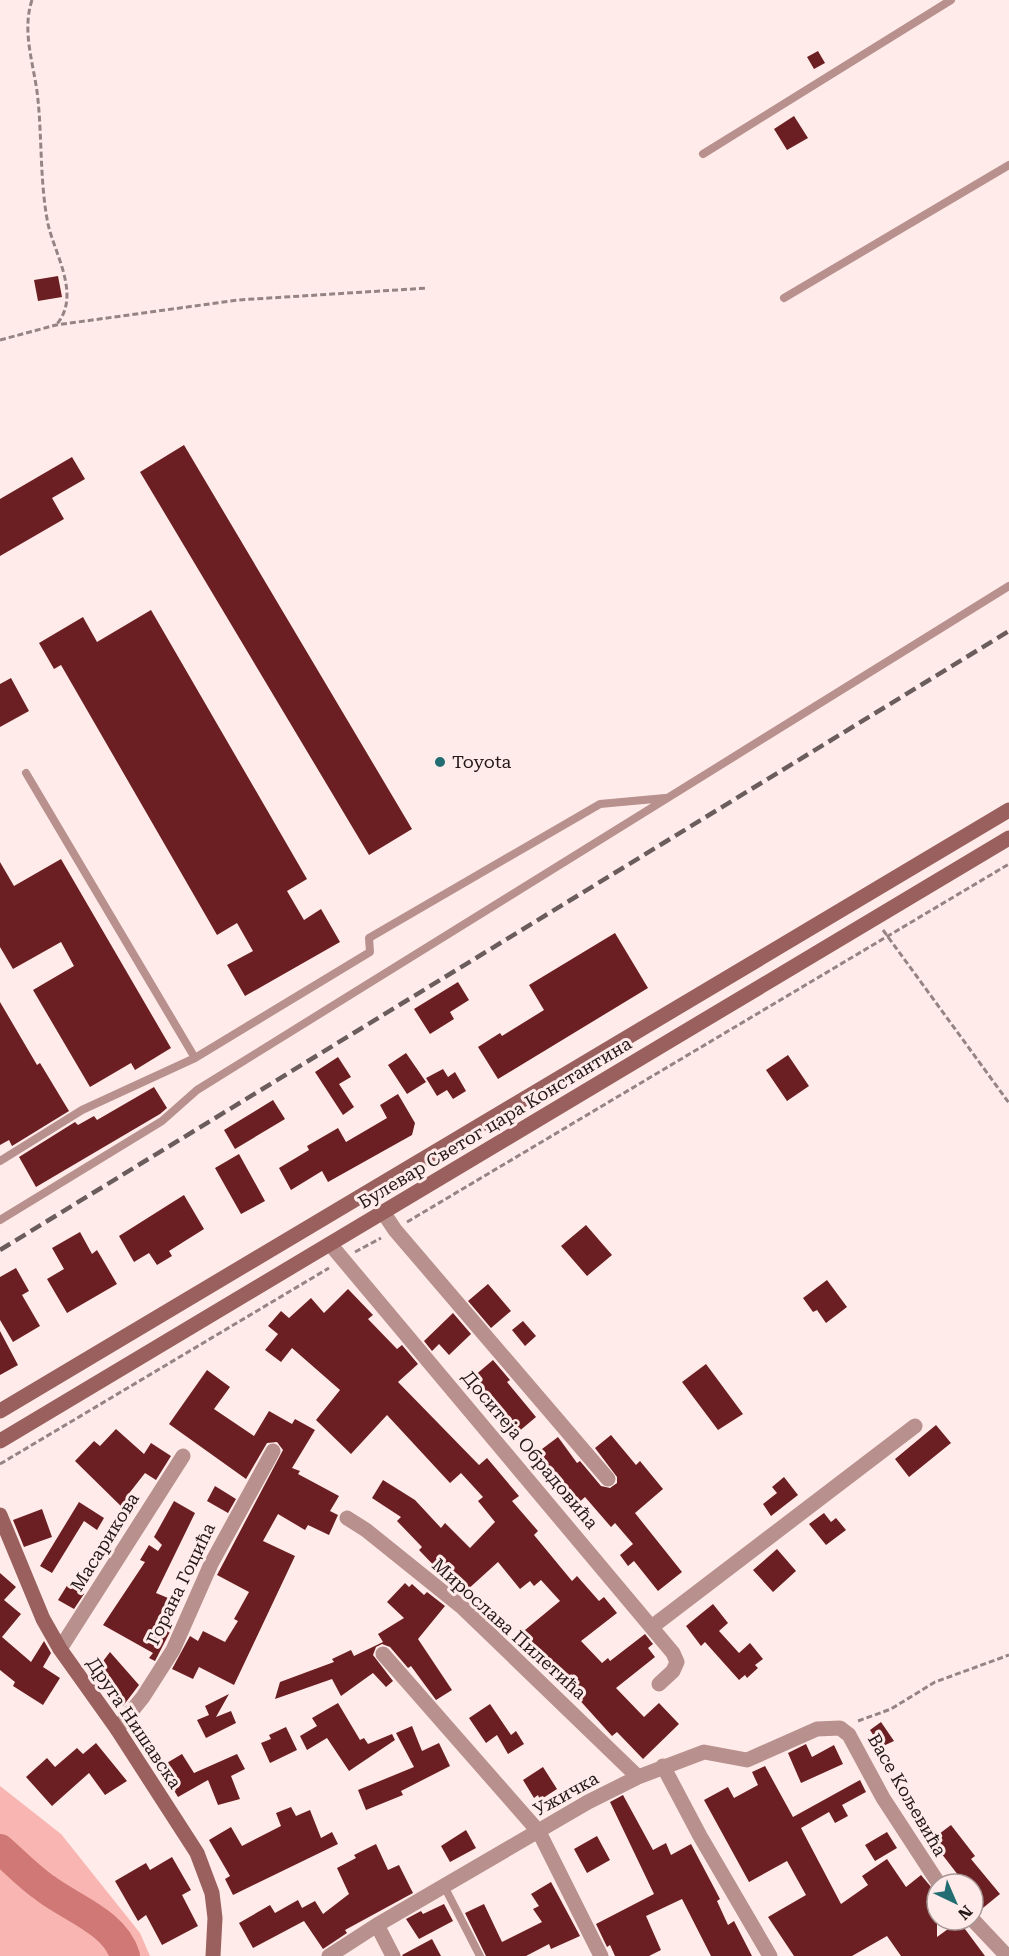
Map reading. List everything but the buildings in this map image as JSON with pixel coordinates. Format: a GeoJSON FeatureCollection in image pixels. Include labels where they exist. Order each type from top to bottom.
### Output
{"type":"FeatureCollection","features":[{"type":"Feature","properties":{"kind":"main road","name":"Булевар Светог цара Константина"},"geometry":{"type":"LineString","coordinates":[[0,1411],[1009,810]]}},
{"type":"Feature","properties":{"kind":"main road","name":"Булевар Светог цара Константина"},"geometry":{"type":"LineString","coordinates":[[0,1441],[1009,837]]}},
{"type":"Feature","properties":{"kind":"main road","name":"Друга Нишавска"},"geometry":{"type":"LineString","coordinates":[[2,1525],[43,1619],[60,1649],[117,1729],[197,1853],[207,1876],[215,1918],[213,1956]]}},
{"type":"Feature","properties":{"kind":"street"},"geometry":{"type":"LineString","coordinates":[[383,1212],[394,1230],[608,1479]]}},
{"type":"Feature","properties":{"kind":"street","name":"Доситеја Обрадовића"},"geometry":{"type":"LineString","coordinates":[[330,1244],[674,1653],[676,1662],[673,1671],[659,1684]]}},
{"type":"Feature","properties":{"kind":"street"},"geometry":{"type":"LineString","coordinates":[[653,1626],[915,1426]]}},
{"type":"Feature","properties":{"kind":"street","name":"Горана Гоцића"},"geometry":{"type":"LineString","coordinates":[[117,1729],[143,1696],[173,1650],[211,1564],[273,1451]]}},
{"type":"Feature","properties":{"kind":"street","name":"Масарикова"},"geometry":{"type":"LineString","coordinates":[[60,1649],[183,1456]]}},
{"type":"Feature","properties":{"kind":"street","name":"Мирослава Пилетића"},"geometry":{"type":"LineString","coordinates":[[347,1518],[366,1530],[463,1608],[638,1777]]}},
{"type":"Feature","properties":{"kind":"street"},"geometry":{"type":"LineString","coordinates":[[382,1654],[539,1832],[601,1956]]}},
{"type":"Feature","properties":{"kind":"street","name":"Ужичка"},"geometry":{"type":"LineString","coordinates":[[329,1956],[444,1886],[638,1777],[704,1752],[747,1761],[817,1729],[840,1728]]}},
{"type":"Feature","properties":{"kind":"street","name":"Васе Кољевића"},"geometry":{"type":"LineString","coordinates":[[840,1728],[857,1746],[883,1798],[931,1872]]}},
{"type":"Feature","properties":{"kind":"street"},"geometry":{"type":"LineString","coordinates":[[663,1766],[700,1836],[770,1956]]}},
{"type":"Feature","properties":{"kind":"street"},"geometry":{"type":"LineString","coordinates":[[377,1925],[393,1956]]}},
{"type":"Feature","properties":{"kind":"street"},"geometry":{"type":"LineString","coordinates":[[984,1932],[1007,1956]]}},
{"type":"Feature","properties":{"kind":"lane"},"geometry":{"type":"LineString","coordinates":[[703,154],[951,0]]}},
{"type":"Feature","properties":{"kind":"lane"},"geometry":{"type":"LineString","coordinates":[[784,298],[1009,165]]}},
{"type":"Feature","properties":{"kind":"lane"},"geometry":{"type":"LineString","coordinates":[[0,1220],[162,1122],[197,1090],[1009,586]]}},
{"type":"Feature","properties":{"kind":"lane"},"geometry":{"type":"LineString","coordinates":[[26,773],[195,1058]]}},
{"type":"Feature","properties":{"kind":"lane"},"geometry":{"type":"LineString","coordinates":[[0,1161],[82,1110],[195,1058],[370,951],[369,938],[600,804],[668,798]]}},
{"type":"Feature","properties":{"kind":"lane"},"geometry":{"type":"LineString","coordinates":[[444,1886],[480,1956]]}},
{"type":"Feature","properties":{"kind":"path"},"geometry":{"type":"LineString","coordinates":[[32,0],[27,24],[38,97],[48,224],[63,270],[67,293],[63,316],[56,325]]}},
{"type":"Feature","properties":{"kind":"path"},"geometry":{"type":"LineString","coordinates":[[0,340],[56,325],[238,300],[428,288]]}},
{"type":"Feature","properties":{"kind":"path"},"geometry":{"type":"LineString","coordinates":[[0,1464],[1009,864]]}},
{"type":"Feature","properties":{"kind":"path"},"geometry":{"type":"LineString","coordinates":[[874,918],[1009,1103]]}},
{"type":"Feature","properties":{"kind":"path"},"geometry":{"type":"LineString","coordinates":[[840,1728],[891,1709],[935,1682],[1009,1654]]}},
{"type":"Feature","properties":{"kind":"shaded area"},"geometry":{"type":"Polygon","coordinates":[[[0,1786],[61,1834],[140,1933],[150,1956],[0,1956],[0,1786]]]}},
{"type":"Feature","properties":{"kind":"waterway"},"geometry":{"type":"LineString","coordinates":[[0,1849],[39,1884],[102,1925],[120,1944],[125,1956]]}},
{"type":"Feature","properties":{"kind":"railway"},"geometry":{"type":"LineString","coordinates":[[0,1250],[1009,631]]}},
{"type":"Feature","properties":{"kind":"place","name":"Toyota"},"geometry":{"type":"Point","coordinates":[440,762]}}]}
